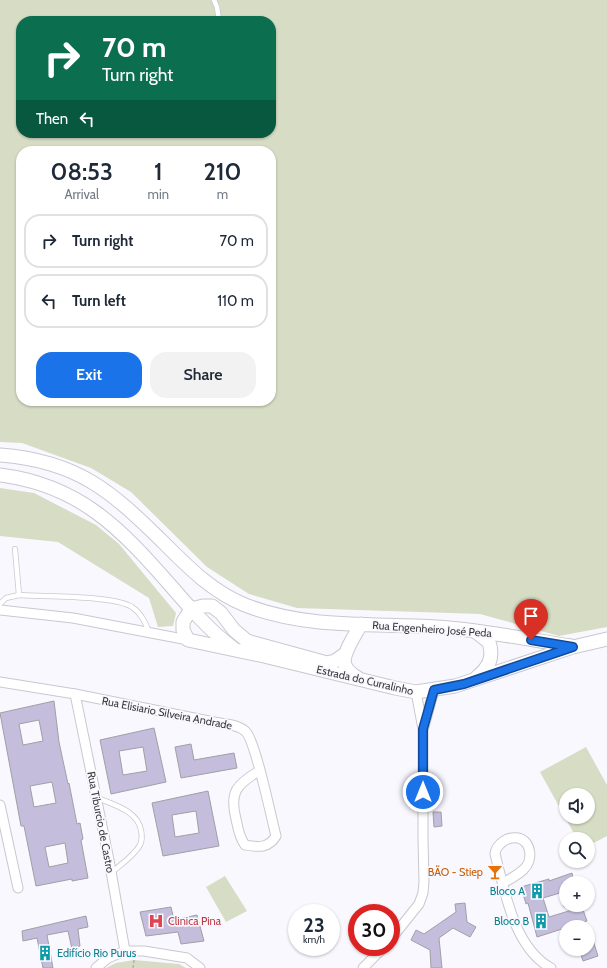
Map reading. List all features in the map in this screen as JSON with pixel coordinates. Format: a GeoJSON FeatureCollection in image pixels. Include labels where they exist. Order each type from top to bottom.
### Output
{"type":"FeatureCollection","features":[{"type":"Feature","properties":{"kind":"street","name":"Rua Engenheiro José Peda"},"geometry":{"type":"LineString","coordinates":[[0,455],[35,459],[76,473],[100,487],[127,507],[207,584],[232,599],[279,616],[322,622],[472,630],[573,647]]}},
{"type":"Feature","properties":{"kind":"street"},"geometry":{"type":"LineString","coordinates":[[0,475],[17,477],[53,487],[89,506],[120,531],[220,639],[237,651]]}},
{"type":"Feature","properties":{"kind":"street"},"geometry":{"type":"LineString","coordinates":[[166,635],[183,622],[191,609],[203,606],[212,606],[221,613],[234,630],[247,641],[326,663],[335,661],[345,654]]}},
{"type":"Feature","properties":{"kind":"street"},"geometry":{"type":"LineString","coordinates":[[0,610],[73,618],[188,640]]}},
{"type":"Feature","properties":{"kind":"street"},"geometry":{"type":"LineString","coordinates":[[183,622],[183,630],[188,640]]}},
{"type":"Feature","properties":{"kind":"street"},"geometry":{"type":"LineString","coordinates":[[361,624],[345,654],[344,660],[345,666],[361,681]]}},
{"type":"Feature","properties":{"kind":"street"},"geometry":{"type":"LineString","coordinates":[[472,630],[484,637],[489,642],[492,657],[490,664],[486,669],[472,681]]}},
{"type":"Feature","properties":{"kind":"street","name":"Estrada do Curralinho"},"geometry":{"type":"LineString","coordinates":[[188,640],[313,668],[361,681],[416,692],[455,686],[573,647],[607,638]]}},
{"type":"Feature","properties":{"kind":"street","name":"Rua Elisiario Silveira Andrade"},"geometry":{"type":"LineString","coordinates":[[0,682],[75,694],[236,726],[245,731],[249,737],[260,771],[276,836],[271,843],[261,848],[245,845],[240,838],[233,807],[233,797],[237,788],[243,781],[260,771]]}},
{"type":"Feature","properties":{"kind":"street"},"geometry":{"type":"LineString","coordinates":[[423,729],[434,690]]}},
{"type":"Feature","properties":{"kind":"street"},"geometry":{"type":"LineString","coordinates":[[400,928],[419,904],[424,881],[423,729],[416,692]]}},
{"type":"Feature","properties":{"kind":"street","name":"Rua Tiburcio de Castro"},"geometry":{"type":"LineString","coordinates":[[75,694],[125,951]]}},
{"type":"Feature","properties":{"kind":"street"},"geometry":{"type":"LineString","coordinates":[[0,805],[18,888]]}},
{"type":"Feature","properties":{"kind":"street"},"geometry":{"type":"LineString","coordinates":[[502,883],[525,869],[530,862],[531,855],[528,848],[524,841],[518,838],[504,841],[499,844],[496,849],[495,854],[502,883],[520,934],[534,956],[551,968]]}},
{"type":"Feature","properties":{"kind":"street"},"geometry":{"type":"LineString","coordinates":[[96,968],[108,958],[125,951],[144,951],[186,958],[200,968]]}},
{"type":"Feature","properties":{"kind":"street"},"geometry":{"type":"LineString","coordinates":[[363,968],[375,956]]}},
{"type":"Feature","properties":{"kind":"lane"},"geometry":{"type":"LineString","coordinates":[[214,0],[219,16]]}},
{"type":"Feature","properties":{"kind":"lane"},"geometry":{"type":"LineString","coordinates":[[16,549],[19,595]]}},
{"type":"Feature","properties":{"kind":"lane"},"geometry":{"type":"LineString","coordinates":[[0,604],[6,598],[19,595],[105,599],[121,602],[138,612],[149,632]]}},
{"type":"Feature","properties":{"kind":"lane"},"geometry":{"type":"LineString","coordinates":[[96,798],[126,810],[133,815],[139,822],[142,832],[140,845],[111,873]]}},
{"type":"Feature","properties":{"kind":"path"},"geometry":{"type":"LineString","coordinates":[[128,961],[134,960],[133,968]]}},
{"type":"Feature","properties":{"kind":"green space"},"geometry":{"type":"Polygon","coordinates":[[[0,0],[607,0],[607,627],[559,636],[480,614],[297,608],[249,594],[207,567],[131,492],[91,468],[22,443],[0,442],[0,0]]]}},
{"type":"Feature","properties":{"kind":"green space"},"geometry":{"type":"Polygon","coordinates":[[[0,488],[34,493],[96,525],[119,544],[176,613],[173,626],[158,627],[149,598],[58,542],[0,536],[0,488]]]}},
{"type":"Feature","properties":{"kind":"green space"},"geometry":{"type":"Polygon","coordinates":[[[586,747],[607,785],[607,836],[595,842],[595,832],[573,832],[569,824],[595,824],[595,788],[559,788],[559,806],[540,772],[586,747]]]}},
{"type":"Feature","properties":{"kind":"green space"},"geometry":{"type":"Polygon","coordinates":[[[225,876],[247,911],[226,922],[206,887],[225,876]]]}},
{"type":"Feature","properties":{"kind":"green space"},"geometry":{"type":"Polygon","coordinates":[[[134,960],[179,964],[186,968],[106,968],[116,963],[134,960]]]}},
{"type":"Feature","properties":{"kind":"building"},"geometry":{"type":"Polygon","coordinates":[[[54,701],[59,742],[77,824],[80,823],[83,839],[81,840],[88,878],[72,881],[72,879],[36,886],[24,826],[21,826],[0,713],[54,701]],[[39,720],[19,724],[23,745],[43,741],[39,720]],[[52,782],[30,786],[34,807],[56,803],[52,782]],[[65,843],[45,847],[49,867],[68,863],[65,843]]]}},
{"type":"Feature","properties":{"kind":"building"},"geometry":{"type":"Polygon","coordinates":[[[154,728],[166,782],[111,794],[100,740],[154,728]],[[143,747],[119,751],[123,775],[147,771],[143,747]]]}},
{"type":"Feature","properties":{"kind":"building"},"geometry":{"type":"Polygon","coordinates":[[[191,744],[194,760],[234,753],[237,768],[181,778],[175,747],[191,744]]]}},
{"type":"Feature","properties":{"kind":"building"},"geometry":{"type":"Polygon","coordinates":[[[208,791],[219,846],[163,856],[152,803],[208,791]],[[196,811],[172,815],[175,837],[199,833],[196,811]]]}},
{"type":"Feature","properties":{"kind":"building"},"geometry":{"type":"Polygon","coordinates":[[[433,812],[441,812],[442,826],[434,827],[433,812]]]}},
{"type":"Feature","properties":{"kind":"building"},"geometry":{"type":"Polygon","coordinates":[[[572,873],[573,876],[563,876],[572,873]]]}},
{"type":"Feature","properties":{"kind":"building"},"geometry":{"type":"Polygon","coordinates":[[[559,878],[559,893],[543,898],[549,917],[566,912],[584,912],[587,920],[559,920],[559,930],[537,937],[528,903],[526,904],[521,887],[549,879],[549,881],[559,878]]]}},
{"type":"Feature","properties":{"kind":"building"},"geometry":{"type":"Polygon","coordinates":[[[465,903],[467,922],[476,927],[470,937],[453,928],[439,938],[442,968],[431,968],[430,950],[411,940],[416,930],[424,934],[456,912],[455,904],[465,903]]]}},
{"type":"Feature","properties":{"kind":"building"},"geometry":{"type":"Polygon","coordinates":[[[171,907],[174,920],[197,915],[204,941],[181,944],[178,932],[146,936],[140,912],[171,907]]]}},
{"type":"Feature","properties":{"kind":"building"},"geometry":{"type":"Polygon","coordinates":[[[86,916],[88,927],[78,929],[80,946],[72,949],[68,931],[47,935],[53,968],[43,968],[37,938],[23,941],[22,931],[86,916]]]}},
{"type":"Feature","properties":{"kind":"building"},"geometry":{"type":"Polygon","coordinates":[[[595,947],[598,956],[583,961],[581,956],[595,956],[595,947]]]}},
{"type":"Feature","properties":{"kind":"place","name":"BÃO - Stiep"},"geometry":{"type":"Point","coordinates":[495,872]}},
{"type":"Feature","properties":{"kind":"place","name":"Bloco A"},"geometry":{"type":"Point","coordinates":[537,891]}},
{"type":"Feature","properties":{"kind":"place","name":"Clinica Pina"},"geometry":{"type":"Point","coordinates":[156,921]}},
{"type":"Feature","properties":{"kind":"place","name":"Bloco B"},"geometry":{"type":"Point","coordinates":[541,921]}},
{"type":"Feature","properties":{"kind":"place","name":"Edifício Rio Purus"},"geometry":{"type":"Point","coordinates":[45,953]}},
{"type":"Feature","properties":{"kind":"route"},"geometry":{"type":"LineString","coordinates":[[423,792],[423,729],[434,690],[464,684],[573,647],[531,640]]}}]}
